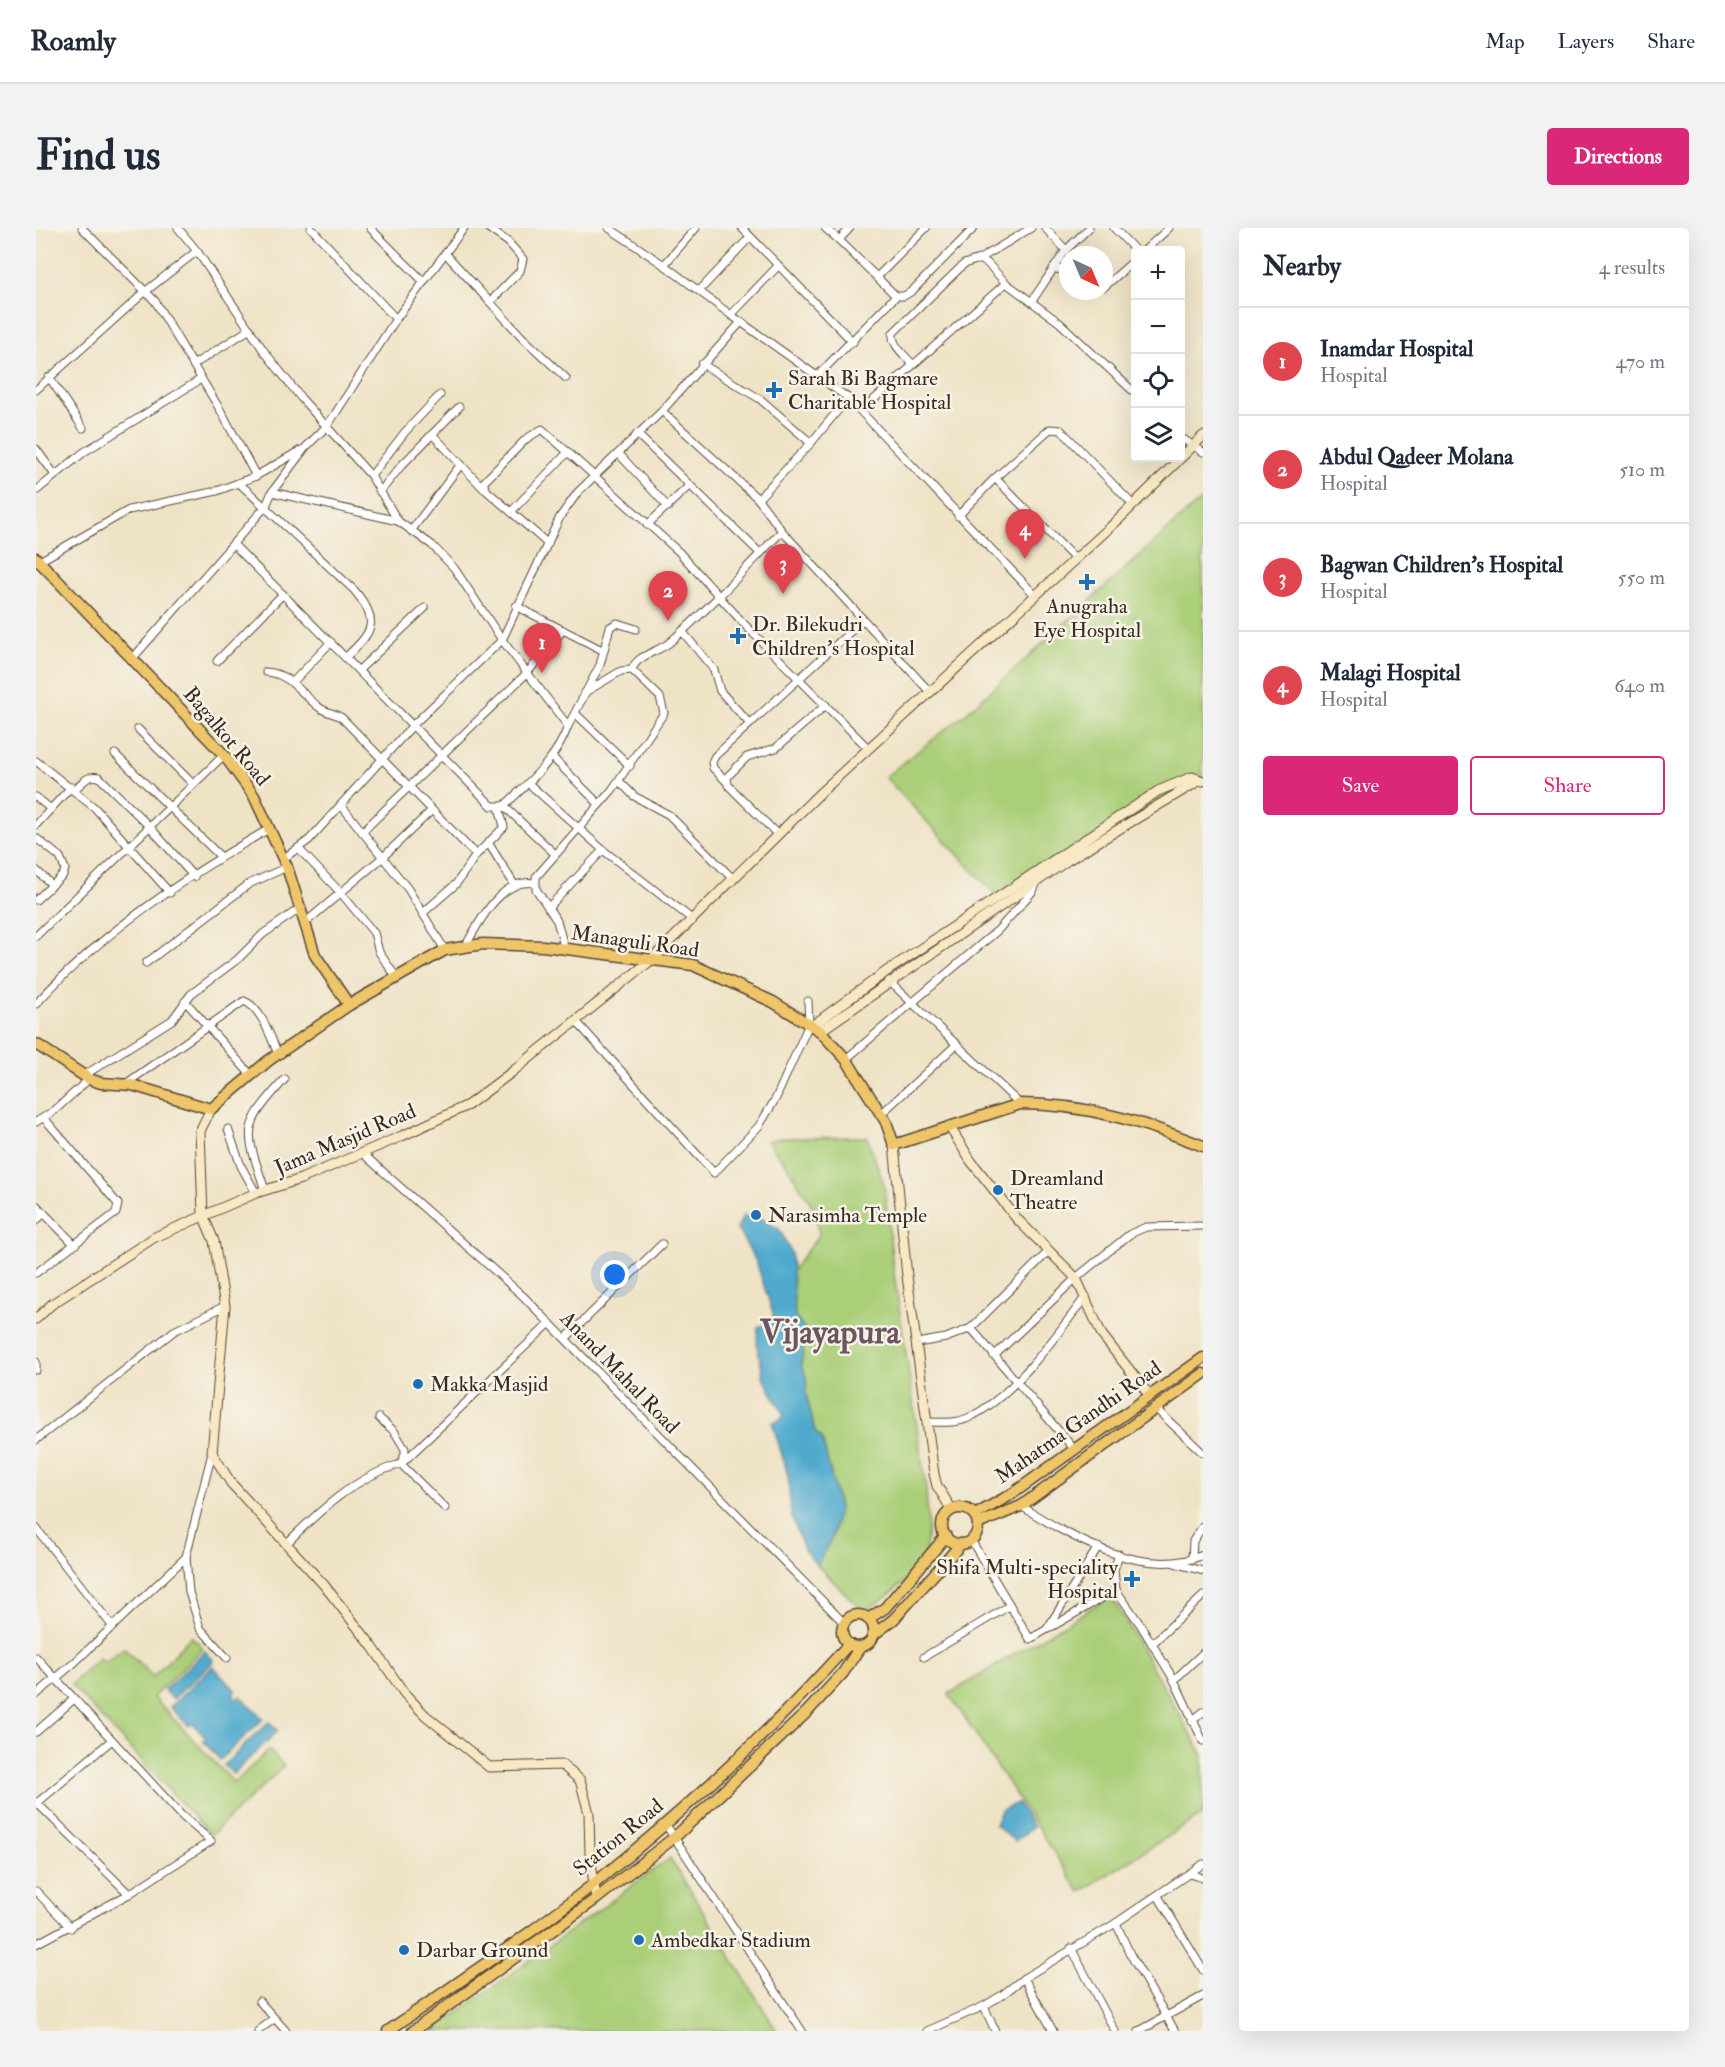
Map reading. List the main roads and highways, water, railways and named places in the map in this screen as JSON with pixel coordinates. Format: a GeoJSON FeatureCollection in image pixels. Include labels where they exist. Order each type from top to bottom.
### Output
{"type":"FeatureCollection","features":[{"type":"Feature","properties":{"kind":"main road","name":"Bagalkot Road"},"geometry":{"type":"LineString","coordinates":[[37,561],[224,755],[254,796],[285,863],[302,907],[315,955],[349,1005]]}},
{"type":"Feature","properties":{"kind":"main road","name":"Managuli Road"},"geometry":{"type":"LineString","coordinates":[[36,1044],[86,1077],[101,1083],[124,1085],[210,1109],[278,1054],[349,1005],[445,951],[483,944],[543,946],[693,965],[773,1002],[813,1027],[846,1059],[881,1114],[894,1145],[1020,1104],[1092,1109],[1150,1124],[1203,1146]]}},
{"type":"Feature","properties":{"kind":"main road","name":"Mahatma Gandhi Road"},"geometry":{"type":"LineString","coordinates":[[976,1520],[1203,1358]]}},
{"type":"Feature","properties":{"kind":"main road","name":"Mahatma Gandhi Road"},"geometry":{"type":"LineString","coordinates":[[976,1520],[1021,1506],[1203,1374]]}},
{"type":"Feature","properties":{"kind":"main road"},"geometry":{"type":"LineString","coordinates":[[873,1635],[873,1626],[868,1618],[859,1615],[850,1617],[844,1623],[841,1631],[848,1645],[860,1647],[869,1643],[873,1635],[894,1619],[966,1542],[976,1520],[964,1508],[952,1510],[947,1514],[942,1525],[946,1536]]}},
{"type":"Feature","properties":{"kind":"main road"},"geometry":{"type":"LineString","coordinates":[[946,1536],[966,1542]]}},
{"type":"Feature","properties":{"kind":"main road"},"geometry":{"type":"LineString","coordinates":[[868,1618],[885,1608],[946,1536]]}},
{"type":"Feature","properties":{"kind":"main road","name":"Station Road"},"geometry":{"type":"LineString","coordinates":[[388,2031],[594,1884],[666,1825],[799,1700],[848,1645]]}},
{"type":"Feature","properties":{"kind":"main road","name":"Station Road"},"geometry":{"type":"LineString","coordinates":[[413,2031],[597,1899],[676,1836],[807,1712],[843,1673],[860,1647]]}},
{"type":"Feature","properties":{"kind":"water"},"geometry":{"type":"Polygon","coordinates":[[[743,1216],[762,1218],[780,1230],[791,1253],[795,1317],[806,1330],[801,1366],[807,1379],[806,1393],[815,1432],[822,1439],[839,1507],[832,1537],[817,1565],[805,1551],[791,1516],[788,1475],[772,1422],[780,1420],[784,1414],[764,1379],[757,1345],[758,1327],[768,1324],[773,1319],[773,1313],[756,1261],[737,1229],[743,1216]]]}},
{"type":"Feature","properties":{"kind":"water"},"geometry":{"type":"Polygon","coordinates":[[[205,1651],[214,1661],[173,1699],[164,1690],[205,1651]]]}},
{"type":"Feature","properties":{"kind":"water"},"geometry":{"type":"Polygon","coordinates":[[[213,1666],[236,1691],[233,1694],[237,1699],[241,1696],[263,1719],[220,1760],[203,1741],[206,1738],[192,1723],[189,1726],[170,1707],[213,1666]]]}},
{"type":"Feature","properties":{"kind":"water"},"geometry":{"type":"Polygon","coordinates":[[[269,1722],[278,1731],[233,1774],[224,1765],[269,1722]]]}},
{"type":"Feature","properties":{"kind":"water"},"geometry":{"type":"Polygon","coordinates":[[[1018,1803],[1033,1827],[1015,1841],[995,1825],[1001,1810],[1018,1803]]]}},
{"type":"Feature","properties":{"kind":"place","name":"Sarah Bi Bagmare Charitable Hospital"},"geometry":{"type":"Point","coordinates":[774,390]}},
{"type":"Feature","properties":{"kind":"place","name":"Malagi Hospital"},"geometry":{"type":"Point","coordinates":[1025,559]}},
{"type":"Feature","properties":{"kind":"place","name":"Anugraha Eye Hospital"},"geometry":{"type":"Point","coordinates":[1087,582]}},
{"type":"Feature","properties":{"kind":"place","name":"Bagwan Children's Hospital"},"geometry":{"type":"Point","coordinates":[783,594]}},
{"type":"Feature","properties":{"kind":"place","name":"Abdul Qadeer Molana"},"geometry":{"type":"Point","coordinates":[668,621]}},
{"type":"Feature","properties":{"kind":"place","name":"Dr. Bilekudri Children's Hospital"},"geometry":{"type":"Point","coordinates":[738,636]}},
{"type":"Feature","properties":{"kind":"place","name":"Inamdar Hospital"},"geometry":{"type":"Point","coordinates":[542,673]}},
{"type":"Feature","properties":{"kind":"place","name":"Dreamland Theatre"},"geometry":{"type":"Point","coordinates":[998,1190]}},
{"type":"Feature","properties":{"kind":"place","name":"Narasimha Temple"},"geometry":{"type":"Point","coordinates":[756,1215]}},
{"type":"Feature","properties":{"kind":"place","name":"Makka Masjid"},"geometry":{"type":"Point","coordinates":[418,1384]}},
{"type":"Feature","properties":{"kind":"place","name":"Shifa Multi-speciality Hospital"},"geometry":{"type":"Point","coordinates":[1132,1579]}},
{"type":"Feature","properties":{"kind":"place","name":"Ambedkar Stadium"},"geometry":{"type":"Point","coordinates":[639,1940]}},
{"type":"Feature","properties":{"kind":"place","name":"Darbar Ground"},"geometry":{"type":"Point","coordinates":[404,1950]}},
{"type":"Feature","properties":{"kind":"district","name":"Vijayapura"},"geometry":{"type":"Point","coordinates":[830,1331]}}]}
